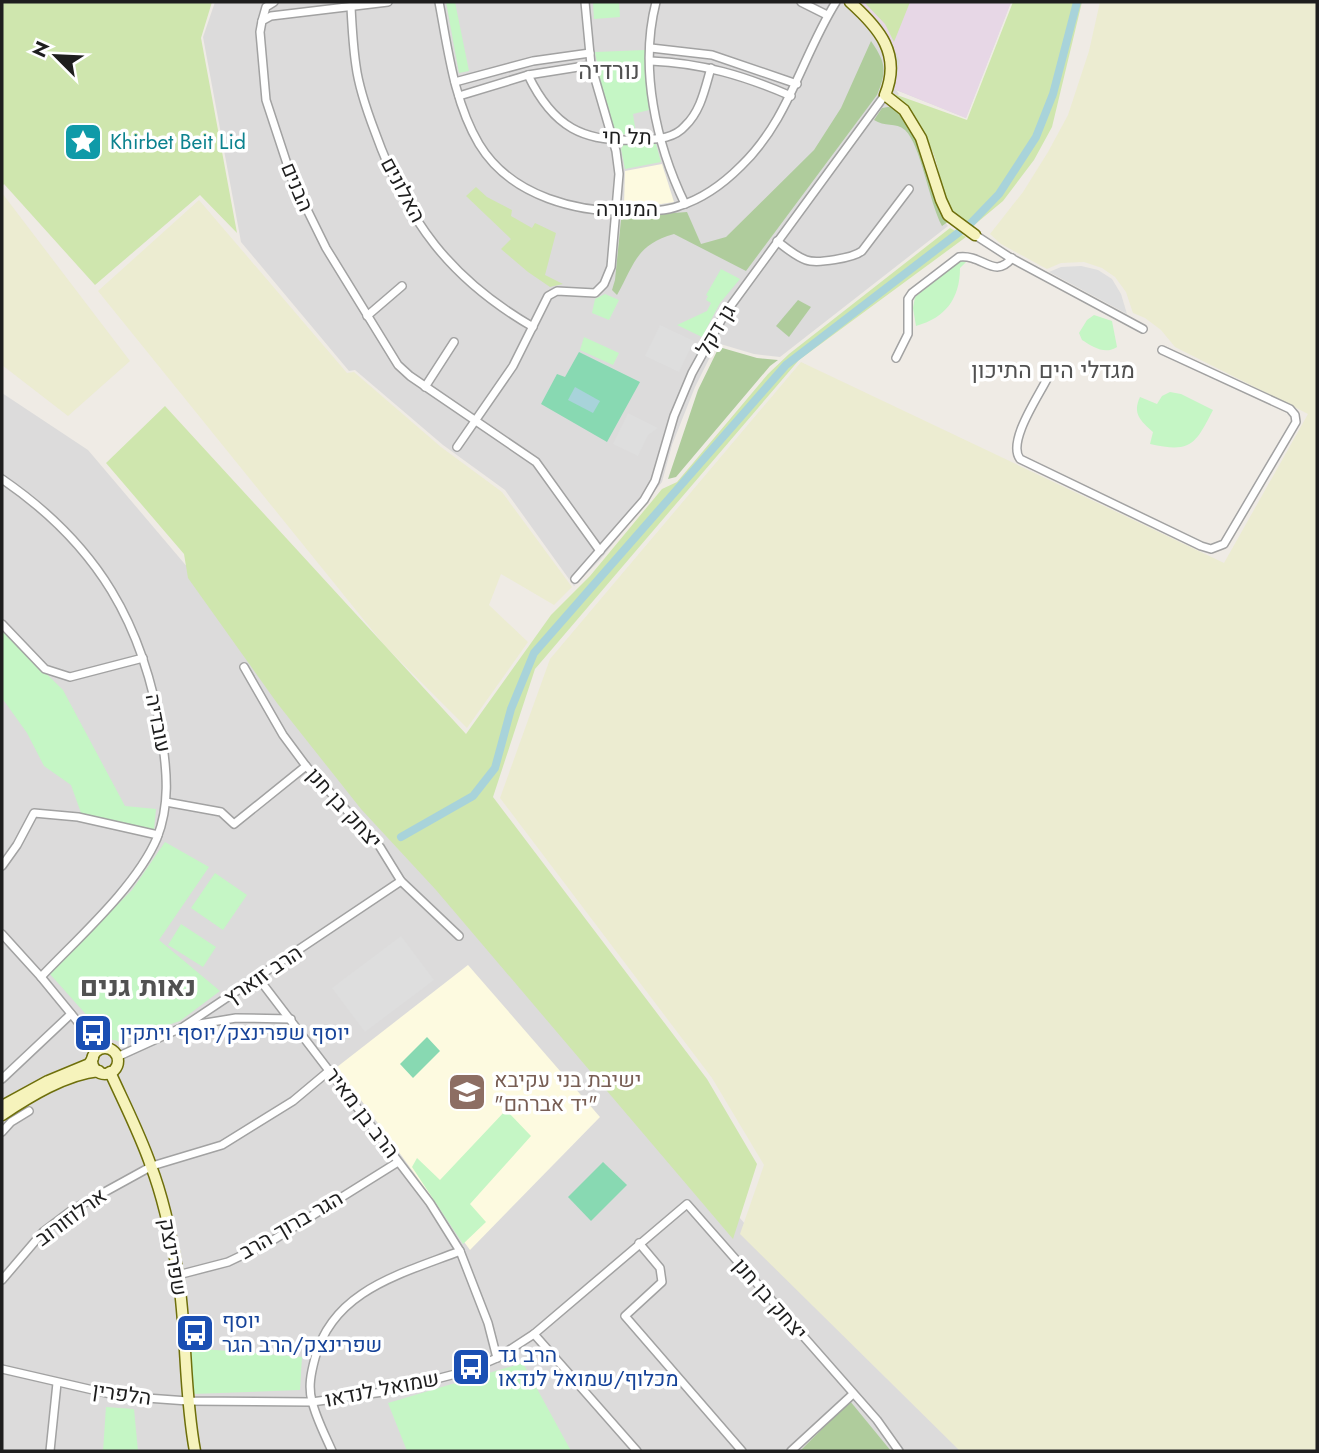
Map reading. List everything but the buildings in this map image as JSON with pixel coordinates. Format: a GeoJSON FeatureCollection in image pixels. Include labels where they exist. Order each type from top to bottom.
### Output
{"type":"FeatureCollection","features":[{"type":"Feature","properties":{"kind":"street"},"geometry":{"type":"LineString","coordinates":[[262,21],[267,7],[274,2]]}},
{"type":"Feature","properties":{"kind":"street"},"geometry":{"type":"LineString","coordinates":[[262,21],[271,16],[338,5],[351,7],[388,2]]}},
{"type":"Feature","properties":{"kind":"street","name":"המנורה"},"geometry":{"type":"LineString","coordinates":[[439,2],[459,96],[480,145],[505,174],[532,191],[558,202],[589,210],[616,212],[682,205],[719,184],[740,167],[768,134],[791,96],[827,15],[836,2]]}},
{"type":"Feature","properties":{"kind":"street"},"geometry":{"type":"LineString","coordinates":[[457,447],[513,366],[540,310],[553,292],[588,294],[600,290],[611,267],[618,162],[591,65],[585,2]]}},
{"type":"Feature","properties":{"kind":"street"},"geometry":{"type":"LineString","coordinates":[[656,2],[651,48],[654,103],[660,139],[682,205]]}},
{"type":"Feature","properties":{"kind":"street"},"geometry":{"type":"LineString","coordinates":[[801,2],[827,15]]}},
{"type":"Feature","properties":{"kind":"street"},"geometry":{"type":"LineString","coordinates":[[850,2],[870,21],[887,48],[891,75],[885,94],[904,110],[921,138],[948,215],[1012,258],[1143,329]]}},
{"type":"Feature","properties":{"kind":"street","name":"האלונים"},"geometry":{"type":"LineString","coordinates":[[351,7],[360,88],[398,190],[419,223],[454,267],[494,303],[533,327]]}},
{"type":"Feature","properties":{"kind":"street","name":"הבנים"},"geometry":{"type":"LineString","coordinates":[[262,21],[260,32],[266,100],[283,155],[315,230],[367,316],[403,371],[536,462],[600,551]]}},
{"type":"Feature","properties":{"kind":"street"},"geometry":{"type":"LineString","coordinates":[[651,48],[707,54],[747,65],[797,84]]}},
{"type":"Feature","properties":{"kind":"street"},"geometry":{"type":"LineString","coordinates":[[455,82],[533,61],[590,53]]}},
{"type":"Feature","properties":{"kind":"street"},"geometry":{"type":"LineString","coordinates":[[651,61],[711,68],[747,78],[791,96]]}},
{"type":"Feature","properties":{"kind":"street"},"geometry":{"type":"LineString","coordinates":[[459,96],[528,75],[591,65]]}},
{"type":"Feature","properties":{"kind":"street","name":"תל חי"},"geometry":{"type":"LineString","coordinates":[[528,75],[547,108],[568,127],[596,138],[660,139],[683,129],[692,118],[702,100],[711,68]]}},
{"type":"Feature","properties":{"kind":"street","name":"גן דקל"},"geometry":{"type":"LineString","coordinates":[[575,579],[644,500],[655,481],[674,416],[697,361],[739,291],[885,94]]}},
{"type":"Feature","properties":{"kind":"street"},"geometry":{"type":"LineString","coordinates":[[674,189],[682,205]]}},
{"type":"Feature","properties":{"kind":"street"},"geometry":{"type":"LineString","coordinates":[[777,241],[798,257],[811,262],[854,256],[862,251],[909,190]]}},
{"type":"Feature","properties":{"kind":"street"},"geometry":{"type":"LineString","coordinates":[[896,358],[908,334],[908,299],[912,293],[959,257],[976,258],[998,269],[1003,268],[1012,258]]}},
{"type":"Feature","properties":{"kind":"street"},"geometry":{"type":"LineString","coordinates":[[367,316],[402,286]]}},
{"type":"Feature","properties":{"kind":"street"},"geometry":{"type":"LineString","coordinates":[[425,387],[454,342]]}},
{"type":"Feature","properties":{"kind":"street"},"geometry":{"type":"LineString","coordinates":[[1047,379],[1016,439],[1016,454],[1020,459],[1201,546],[1217,548],[1224,544],[1296,422],[1295,415],[1290,409],[1161,350]]}},
{"type":"Feature","properties":{"kind":"street","name":"עובדיה"},"geometry":{"type":"LineString","coordinates":[[2,479],[74,539],[116,597],[143,658],[157,709],[166,774],[166,802],[152,848],[124,888],[41,977]]}},
{"type":"Feature","properties":{"kind":"street"},"geometry":{"type":"LineString","coordinates":[[2,624],[45,668],[70,677],[143,658]]}},
{"type":"Feature","properties":{"kind":"street","name":"יצחק בן חנן"},"geometry":{"type":"LineString","coordinates":[[244,667],[283,735],[306,766],[380,847],[401,881],[459,936]]}},
{"type":"Feature","properties":{"kind":"street"},"geometry":{"type":"LineString","coordinates":[[166,802],[221,812],[234,824],[306,766]]}},
{"type":"Feature","properties":{"kind":"street"},"geometry":{"type":"LineString","coordinates":[[2,866],[34,813],[78,817],[158,835]]}},
{"type":"Feature","properties":{"kind":"street","name":"הרב זוארץ"},"geometry":{"type":"LineString","coordinates":[[117,1057],[183,1027],[259,979],[401,881]]}},
{"type":"Feature","properties":{"kind":"street"},"geometry":{"type":"LineString","coordinates":[[2,934],[71,1014],[96,1054],[94,1066],[99,1071]]}},
{"type":"Feature","properties":{"kind":"street"},"geometry":{"type":"LineString","coordinates":[[2,950],[9,943]]}},
{"type":"Feature","properties":{"kind":"street","name":"הרב בן מאיר"},"geometry":{"type":"LineString","coordinates":[[259,979],[430,1203],[460,1251],[488,1322],[497,1358]]}},
{"type":"Feature","properties":{"kind":"street"},"geometry":{"type":"LineString","coordinates":[[2,1079],[71,1014]]}},
{"type":"Feature","properties":{"kind":"street"},"geometry":{"type":"LineString","coordinates":[[183,1027],[236,1018],[291,1019]]}},
{"type":"Feature","properties":{"kind":"street"},"geometry":{"type":"LineString","coordinates":[[2,1106],[48,1081],[89,1064],[96,1054],[108,1048],[117,1057],[117,1066],[110,1073],[89,1072],[59,1083],[2,1115]]}},
{"type":"Feature","properties":{"kind":"street","name":"ארלוזורוב"},"geometry":{"type":"LineString","coordinates":[[2,1280],[43,1232],[72,1210],[152,1166],[222,1145],[293,1101],[330,1070]]}},
{"type":"Feature","properties":{"kind":"street","name":"שפרינצק"},"geometry":{"type":"LineString","coordinates":[[110,1073],[152,1166],[166,1217],[178,1275],[188,1401],[195,1451]]}},
{"type":"Feature","properties":{"kind":"street"},"geometry":{"type":"LineString","coordinates":[[2,1132],[29,1111]]}},
{"type":"Feature","properties":{"kind":"street","name":"הגר ברוך הרב"},"geometry":{"type":"LineString","coordinates":[[178,1275],[228,1262],[270,1242],[398,1162]]}},
{"type":"Feature","properties":{"kind":"street","name":"יצחק בן חנן"},"geometry":{"type":"LineString","coordinates":[[687,1204],[877,1420],[899,1451]]}},
{"type":"Feature","properties":{"kind":"street","name":"שמואל לנדאו"},"geometry":{"type":"LineString","coordinates":[[188,1401],[312,1402],[390,1391],[467,1371],[497,1358],[534,1334],[687,1204]]}},
{"type":"Feature","properties":{"kind":"street"},"geometry":{"type":"LineString","coordinates":[[639,1243],[660,1268],[662,1282],[625,1316],[742,1451]]}},
{"type":"Feature","properties":{"kind":"street"},"geometry":{"type":"LineString","coordinates":[[332,1451],[312,1402],[310,1385],[316,1352],[325,1331],[337,1313],[359,1295],[382,1282],[460,1251]]}},
{"type":"Feature","properties":{"kind":"street"},"geometry":{"type":"LineString","coordinates":[[534,1334],[637,1451]]}},
{"type":"Feature","properties":{"kind":"street","name":"הלפרין"},"geometry":{"type":"LineString","coordinates":[[2,1369],[119,1396],[188,1401]]}},
{"type":"Feature","properties":{"kind":"street"},"geometry":{"type":"LineString","coordinates":[[50,1451],[57,1383]]}},
{"type":"Feature","properties":{"kind":"street"},"geometry":{"type":"LineString","coordinates":[[791,1451],[853,1394]]}},
{"type":"Feature","properties":{"kind":"shaded area","name":"נורדיה"},"geometry":{"type":"Polygon","coordinates":[[[215,2],[1011,2],[966,118],[896,90],[899,94],[888,104],[910,126],[938,212],[948,226],[780,357],[754,354],[717,343],[695,387],[672,445],[662,482],[601,559],[574,586],[505,490],[443,445],[355,370],[349,371],[241,242],[203,37],[215,2]]]}},
{"type":"Feature","properties":{"kind":"shaded area"},"geometry":{"type":"Polygon","coordinates":[[[860,2],[1011,2],[966,118],[894,89],[900,61],[882,24],[860,2]]]}},
{"type":"Feature","properties":{"kind":"shaded area"},"geometry":{"type":"Polygon","coordinates":[[[662,164],[674,202],[648,206],[624,205],[625,171],[662,164]]]}},
{"type":"Feature","properties":{"kind":"shaded area"},"geometry":{"type":"Polygon","coordinates":[[[1081,266],[1098,270],[1112,279],[1121,294],[1127,314],[1049,272],[1061,267],[1081,266]]]}},
{"type":"Feature","properties":{"kind":"shaded area"},"geometry":{"type":"Polygon","coordinates":[[[660,325],[694,341],[679,372],[645,356],[660,325]]]}},
{"type":"Feature","properties":{"kind":"shaded area"},"geometry":{"type":"Polygon","coordinates":[[[2,393],[88,450],[745,1224],[1034,1451],[2,1451],[2,393]]]}},
{"type":"Feature","properties":{"kind":"shaded area"},"geometry":{"type":"Polygon","coordinates":[[[628,413],[658,428],[648,435],[638,456],[613,444],[628,413]]]}},
{"type":"Feature","properties":{"kind":"shaded area"},"geometry":{"type":"Polygon","coordinates":[[[401,936],[434,980],[365,1032],[332,988],[401,936]]]}},
{"type":"Feature","properties":{"kind":"shaded area","name":"ישיבת בני עקיבא \"יד אברהם\""},"geometry":{"type":"Polygon","coordinates":[[[468,965],[600,1117],[470,1250],[337,1067],[468,965]]]}},
{"type":"Feature","properties":{"kind":"green space"},"geometry":{"type":"Polygon","coordinates":[[[2,2],[212,2],[201,38],[237,233],[200,195],[95,285],[4,184],[2,187],[2,2]]]}},
{"type":"Feature","properties":{"kind":"green space"},"geometry":{"type":"Polygon","coordinates":[[[446,2],[455,2],[469,71],[459,73],[446,2]]]}},
{"type":"Feature","properties":{"kind":"green space"},"geometry":{"type":"Polygon","coordinates":[[[593,2],[619,2],[620,17],[594,19],[593,2]]]}},
{"type":"Feature","properties":{"kind":"green space"},"geometry":{"type":"Polygon","coordinates":[[[864,2],[910,2],[894,42],[885,24],[864,2]]]}},
{"type":"Feature","properties":{"kind":"green space"},"geometry":{"type":"Polygon","coordinates":[[[1013,2],[1082,2],[1052,127],[1034,160],[1003,201],[973,226],[953,211],[927,140],[915,119],[894,94],[967,120],[1013,2]]]}},
{"type":"Feature","properties":{"kind":"green space"},"geometry":{"type":"Polygon","coordinates":[[[1100,2],[1317,2],[1317,1451],[960,1451],[740,1234],[764,1165],[712,1078],[500,798],[550,659],[801,362],[1224,563],[1308,414],[1175,347],[1161,330],[1133,313],[1126,292],[1115,277],[1102,268],[1084,262],[1061,263],[1047,269],[1001,244],[990,234],[1023,192],[1068,115],[1089,51],[1100,2]]]}},
{"type":"Feature","properties":{"kind":"green space"},"geometry":{"type":"Polygon","coordinates":[[[871,41],[880,55],[883,67],[877,95],[746,271],[674,234],[661,238],[644,250],[617,295],[612,290],[621,220],[632,216],[687,212],[701,244],[726,237],[814,150],[841,108],[871,41]]]}},
{"type":"Feature","properties":{"kind":"green space"},"geometry":{"type":"Polygon","coordinates":[[[645,50],[649,110],[633,114],[636,133],[616,135],[603,94],[595,52],[645,50]]]}},
{"type":"Feature","properties":{"kind":"green space"},"geometry":{"type":"Polygon","coordinates":[[[882,108],[897,108],[914,131],[949,221],[942,226],[911,137],[901,128],[874,120],[882,108]]]}},
{"type":"Feature","properties":{"kind":"green space"},"geometry":{"type":"Polygon","coordinates":[[[624,144],[656,144],[661,162],[625,169],[621,149],[624,144]]]}},
{"type":"Feature","properties":{"kind":"green space"},"geometry":{"type":"Polygon","coordinates":[[[476,187],[487,197],[512,210],[511,216],[532,228],[535,223],[556,233],[545,275],[563,284],[550,287],[501,249],[511,239],[466,196],[476,187]]]}},
{"type":"Feature","properties":{"kind":"green space"},"geometry":{"type":"Polygon","coordinates":[[[2,193],[130,361],[68,416],[2,365],[2,193]]]}},
{"type":"Feature","properties":{"kind":"green space"},"geometry":{"type":"Polygon","coordinates":[[[199,200],[347,373],[354,372],[441,447],[502,492],[572,587],[554,605],[501,574],[489,605],[528,642],[467,728],[385,646],[98,291],[199,200]]]}},
{"type":"Feature","properties":{"kind":"green space"},"geometry":{"type":"Polygon","coordinates":[[[950,228],[966,237],[799,360],[535,669],[493,797],[707,1079],[757,1164],[733,1239],[436,890],[361,809],[277,703],[188,578],[184,554],[106,463],[165,406],[466,734],[551,615],[590,576],[662,489],[677,482],[768,374],[789,354],[950,228]]]}},
{"type":"Feature","properties":{"kind":"green space"},"geometry":{"type":"Polygon","coordinates":[[[960,261],[966,262],[960,268],[957,289],[949,306],[935,318],[916,326],[913,308],[915,297],[960,261]]]}},
{"type":"Feature","properties":{"kind":"green space"},"geometry":{"type":"Polygon","coordinates":[[[721,269],[740,279],[720,303],[702,337],[677,325],[707,311],[711,303],[706,300],[706,295],[721,269]]]}},
{"type":"Feature","properties":{"kind":"green space"},"geometry":{"type":"Polygon","coordinates":[[[605,294],[619,300],[609,320],[592,313],[595,299],[605,294]]]}},
{"type":"Feature","properties":{"kind":"green space"},"geometry":{"type":"Polygon","coordinates":[[[798,300],[811,307],[789,337],[776,326],[798,300]]]}},
{"type":"Feature","properties":{"kind":"green space"},"geometry":{"type":"Polygon","coordinates":[[[1094,315],[1112,321],[1117,347],[1104,350],[1082,340],[1079,333],[1087,320],[1094,315]]]}},
{"type":"Feature","properties":{"kind":"green space"},"geometry":{"type":"Polygon","coordinates":[[[584,337],[619,353],[613,365],[580,350],[584,337]]]}},
{"type":"Feature","properties":{"kind":"green space"},"geometry":{"type":"Polygon","coordinates":[[[719,347],[757,358],[778,360],[676,477],[668,479],[698,390],[719,347]]]}},
{"type":"Feature","properties":{"kind":"green space"},"geometry":{"type":"Polygon","coordinates":[[[579,352],[640,382],[607,442],[541,404],[557,374],[565,377],[579,352]]]}},
{"type":"Feature","properties":{"kind":"green space"},"geometry":{"type":"Polygon","coordinates":[[[1170,392],[1181,394],[1213,410],[1196,439],[1190,444],[1164,447],[1150,444],[1153,432],[1137,413],[1140,397],[1157,404],[1162,396],[1170,392]]]}},
{"type":"Feature","properties":{"kind":"green space"},"geometry":{"type":"Polygon","coordinates":[[[2,630],[63,690],[125,806],[156,809],[154,830],[81,813],[71,785],[44,766],[27,733],[2,698],[2,630]]]}},
{"type":"Feature","properties":{"kind":"green space"},"geometry":{"type":"Polygon","coordinates":[[[165,842],[209,867],[159,940],[220,991],[180,1021],[119,1041],[108,1039],[49,973],[132,890],[165,842]]]}},
{"type":"Feature","properties":{"kind":"green space"},"geometry":{"type":"Polygon","coordinates":[[[215,873],[247,895],[223,930],[191,908],[215,873]]]}},
{"type":"Feature","properties":{"kind":"green space"},"geometry":{"type":"Polygon","coordinates":[[[181,924],[216,947],[203,967],[168,945],[181,924]]]}},
{"type":"Feature","properties":{"kind":"green space"},"geometry":{"type":"Polygon","coordinates":[[[427,1037],[440,1051],[413,1078],[400,1064],[427,1037]]]}},
{"type":"Feature","properties":{"kind":"green space"},"geometry":{"type":"Polygon","coordinates":[[[506,1110],[531,1136],[470,1204],[486,1222],[463,1244],[412,1167],[417,1158],[440,1180],[506,1110]]]}},
{"type":"Feature","properties":{"kind":"green space"},"geometry":{"type":"Polygon","coordinates":[[[603,1162],[627,1185],[591,1221],[568,1197],[603,1162]]]}},
{"type":"Feature","properties":{"kind":"green space"},"geometry":{"type":"Polygon","coordinates":[[[191,1348],[302,1357],[300,1390],[192,1394],[191,1348]]]}},
{"type":"Feature","properties":{"kind":"green space"},"geometry":{"type":"Polygon","coordinates":[[[523,1363],[571,1451],[407,1451],[388,1403],[523,1363]]]}},
{"type":"Feature","properties":{"kind":"green space"},"geometry":{"type":"Polygon","coordinates":[[[850,1401],[891,1451],[800,1451],[850,1401]]]}},
{"type":"Feature","properties":{"kind":"green space"},"geometry":{"type":"Polygon","coordinates":[[[106,1407],[134,1409],[138,1451],[103,1451],[106,1407]]]}},
{"type":"Feature","properties":{"kind":"water"},"geometry":{"type":"Polygon","coordinates":[[[575,387],[600,401],[593,413],[568,400],[575,387]]]}},
{"type":"Feature","properties":{"kind":"waterway"},"geometry":{"type":"LineString","coordinates":[[401,837],[473,796],[495,768],[511,709],[534,653],[786,365],[971,223],[999,194],[1036,137],[1053,94],[1077,2]]}},
{"type":"Feature","properties":{"kind":"place","name":"Khirbet Beit Lid"},"geometry":{"type":"Point","coordinates":[83,142]}},
{"type":"Feature","properties":{"kind":"place","name":"יוסף שפרינצק/יוסף ויתקין"},"geometry":{"type":"Point","coordinates":[93,1033]}},
{"type":"Feature","properties":{"kind":"place","name":"ישיבת בני עקיבא \"יד אברהם\""},"geometry":{"type":"Point","coordinates":[467,1092]}},
{"type":"Feature","properties":{"kind":"place","name":"יוסף שפרינצק/הרב הגר"},"geometry":{"type":"Point","coordinates":[195,1333]}},
{"type":"Feature","properties":{"kind":"place","name":"הרב גד מכלוף/שמואל לנדאו"},"geometry":{"type":"Point","coordinates":[471,1367]}},
{"type":"Feature","properties":{"kind":"district","name":"נורדיה"},"geometry":{"type":"Point","coordinates":[609,71]}},
{"type":"Feature","properties":{"kind":"district","name":"מגדלי הים התיכון"},"geometry":{"type":"Point","coordinates":[1053,370]}},
{"type":"Feature","properties":{"kind":"district","name":"נאות גנים"},"geometry":{"type":"Point","coordinates":[138,986]}}]}
